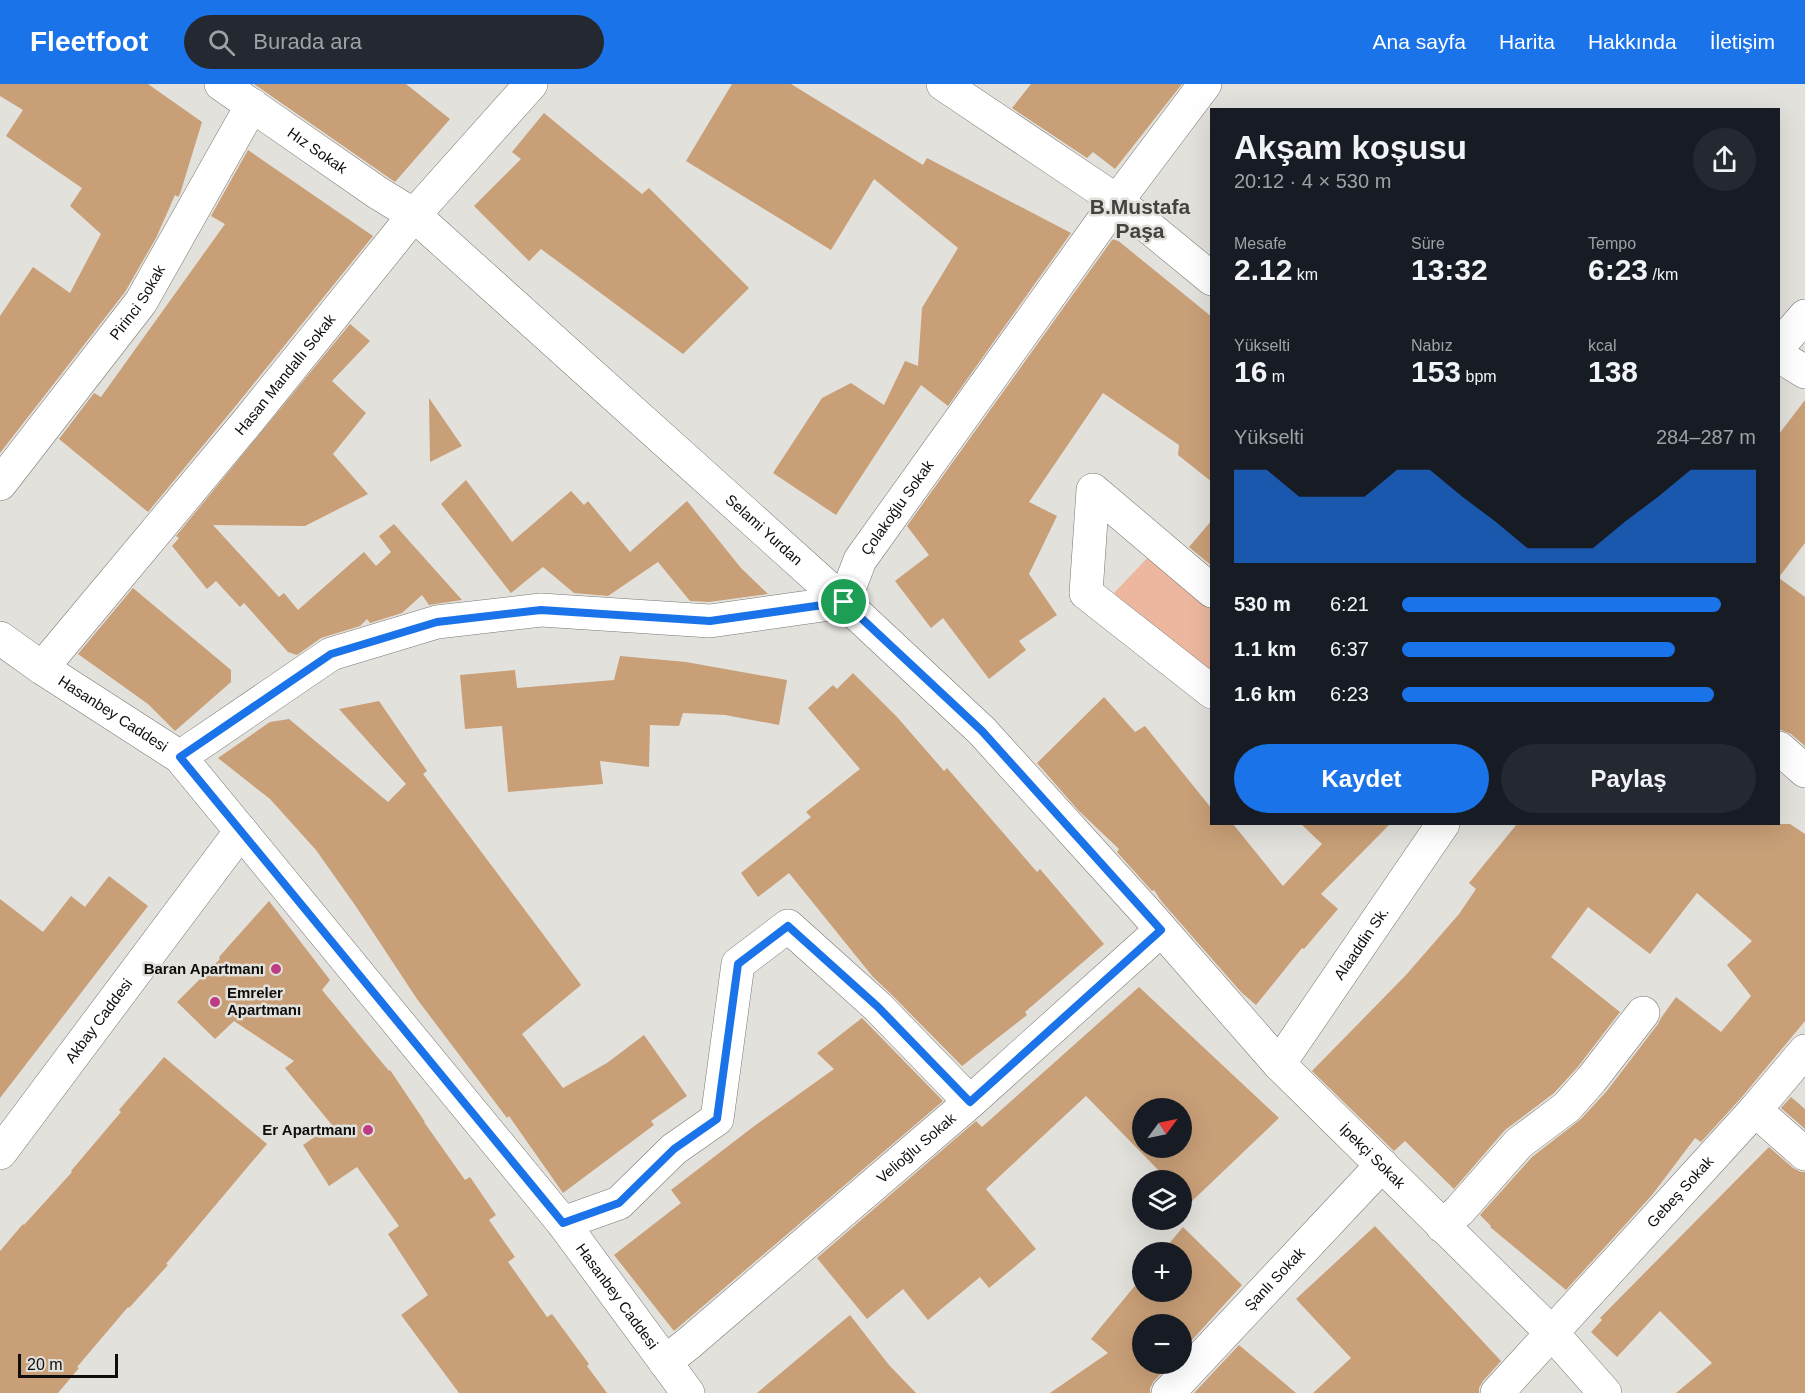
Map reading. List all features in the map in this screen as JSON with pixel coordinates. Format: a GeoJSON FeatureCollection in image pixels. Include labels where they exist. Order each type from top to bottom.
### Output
{"type":"FeatureCollection","features":[{"type":"Feature","properties":{"kind":"street","name":"Hız Sokak"},"geometry":{"type":"LineString","coordinates":[[221,84],[368,186],[414,215]]}},
{"type":"Feature","properties":{"kind":"street","name":"Hasan Mandallı Sokak"},"geometry":{"type":"LineString","coordinates":[[42,668],[249,420],[414,215],[531,84]]}},
{"type":"Feature","properties":{"kind":"street"},"geometry":{"type":"LineString","coordinates":[[943,84],[1117,201],[1210,277]]}},
{"type":"Feature","properties":{"kind":"street","name":"Çolakoğlu Sokak"},"geometry":{"type":"LineString","coordinates":[[844,602],[860,560],[1117,201],[1205,84]]}},
{"type":"Feature","properties":{"kind":"street","name":"Pirinci Sokak"},"geometry":{"type":"LineString","coordinates":[[0,484],[141,302],[252,105]]}},
{"type":"Feature","properties":{"kind":"street","name":"Selami Yurdan"},"geometry":{"type":"LineString","coordinates":[[414,215],[844,602],[982,731],[1154,921]]}},
{"type":"Feature","properties":{"kind":"street"},"geometry":{"type":"LineString","coordinates":[[1780,345],[1805,316]]}},
{"type":"Feature","properties":{"kind":"street"},"geometry":{"type":"LineString","coordinates":[[1780,357],[1805,372]]}},
{"type":"Feature","properties":{"kind":"street"},"geometry":{"type":"LineString","coordinates":[[1210,589],[1092,490],[1086,593],[1210,691]]}},
{"type":"Feature","properties":{"kind":"street"},"geometry":{"type":"LineString","coordinates":[[180,757],[331,654],[437,622],[541,610],[710,621],[844,602]]}},
{"type":"Feature","properties":{"kind":"street","name":"Hasanbey Caddesi"},"geometry":{"type":"LineString","coordinates":[[0,638],[42,668],[180,757],[563,1223],[688,1393]]}},
{"type":"Feature","properties":{"kind":"street"},"geometry":{"type":"LineString","coordinates":[[1780,749],[1805,771]]}},
{"type":"Feature","properties":{"kind":"street","name":"Alaaddin Sk."},"geometry":{"type":"LineString","coordinates":[[1279,1064],[1442,825]]}},
{"type":"Feature","properties":{"kind":"street","name":"Akbay Caddesi"},"geometry":{"type":"LineString","coordinates":[[0,1154],[242,831]]}},
{"type":"Feature","properties":{"kind":"street","name":"İpekçi Sokak"},"geometry":{"type":"LineString","coordinates":[[1154,921],[1279,1064],[1552,1333],[1605,1393]]}},
{"type":"Feature","properties":{"kind":"street","name":"Velioğlu Sokak"},"geometry":{"type":"LineString","coordinates":[[665,1362],[970,1102],[1154,921]]}},
{"type":"Feature","properties":{"kind":"street"},"geometry":{"type":"LineString","coordinates":[[563,1223],[619,1203],[674,1149],[717,1119],[738,964],[788,926],[878,1007],[970,1102]]}},
{"type":"Feature","properties":{"kind":"street"},"geometry":{"type":"LineString","coordinates":[[1442,1226],[1459,1211],[1519,1143],[1567,1107],[1643,1013]]}},
{"type":"Feature","properties":{"kind":"street","name":"Gebeş Sokak"},"geometry":{"type":"LineString","coordinates":[[1497,1393],[1755,1110],[1805,1050]]}},
{"type":"Feature","properties":{"kind":"street"},"geometry":{"type":"LineString","coordinates":[[1755,1110],[1805,1154]]}},
{"type":"Feature","properties":{"kind":"street","name":"Şanlı Sokak"},"geometry":{"type":"LineString","coordinates":[[1168,1393],[1382,1166]]}},
{"type":"Feature","properties":{"kind":"shaded area"},"geometry":{"type":"Polygon","coordinates":[[[1153,552],[1210,603],[1210,680],[1114,593],[1153,552]]]}},
{"type":"Feature","properties":{"kind":"building"},"geometry":{"type":"Polygon","coordinates":[[[0,84],[148,84],[202,122],[180,194],[178,197],[175,195],[156,238],[125,292],[0,453],[0,316],[33,267],[70,293],[101,234],[70,206],[82,188],[6,136],[23,110],[0,96],[0,84]]]}},
{"type":"Feature","properties":{"kind":"building"},"geometry":{"type":"Polygon","coordinates":[[[254,84],[406,84],[450,119],[395,182],[254,84]]]}},
{"type":"Feature","properties":{"kind":"building"},"geometry":{"type":"Polygon","coordinates":[[[732,84],[791,84],[923,165],[927,158],[1071,233],[948,406],[921,385],[836,515],[773,473],[822,398],[851,383],[884,405],[905,361],[918,366],[922,308],[958,248],[874,179],[831,250],[686,161],[732,84]]]}},
{"type":"Feature","properties":{"kind":"building"},"geometry":{"type":"Polygon","coordinates":[[[1031,84],[1182,84],[1115,169],[1093,152],[1087,158],[1012,108],[1031,84]]]}},
{"type":"Feature","properties":{"kind":"building"},"geometry":{"type":"Polygon","coordinates":[[[544,113],[642,194],[649,188],[749,288],[683,354],[541,249],[529,261],[474,206],[521,159],[512,152],[544,113]]]}},
{"type":"Feature","properties":{"kind":"building"},"geometry":{"type":"Polygon","coordinates":[[[248,150],[373,236],[148,512],[59,439],[94,393],[101,397],[225,224],[211,216],[248,150]]]}},
{"type":"Feature","properties":{"kind":"building"},"geometry":{"type":"Polygon","coordinates":[[[1116,239],[1210,315],[1210,480],[1178,455],[1179,445],[1103,393],[1029,502],[1057,516],[1029,574],[1057,615],[1019,641],[1026,650],[989,679],[943,618],[931,628],[895,581],[929,555],[907,526],[1112,240],[1116,239]]]}},
{"type":"Feature","properties":{"kind":"building"},"geometry":{"type":"Polygon","coordinates":[[[350,324],[370,341],[332,381],[366,413],[333,454],[368,494],[305,526],[213,525],[279,597],[284,593],[298,610],[364,552],[376,566],[391,552],[379,536],[394,524],[462,600],[429,605],[422,595],[402,613],[370,623],[367,619],[360,626],[321,638],[297,655],[288,652],[244,603],[240,607],[216,581],[207,589],[172,546],[179,538],[176,536],[350,324]]]}},
{"type":"Feature","properties":{"kind":"building"},"geometry":{"type":"Polygon","coordinates":[[[429,398],[462,446],[430,462],[429,398]]]}},
{"type":"Feature","properties":{"kind":"building"},"geometry":{"type":"Polygon","coordinates":[[[1805,400],[1805,543],[1780,576],[1780,433],[1805,400]]]}},
{"type":"Feature","properties":{"kind":"building"},"geometry":{"type":"Polygon","coordinates":[[[466,480],[512,542],[571,491],[584,505],[588,501],[630,552],[687,501],[741,568],[768,594],[709,602],[690,601],[658,562],[608,596],[574,593],[543,567],[511,593],[441,504],[466,480]]]}},
{"type":"Feature","properties":{"kind":"building"},"geometry":{"type":"Polygon","coordinates":[[[1210,522],[1210,564],[1189,547],[1210,522]]]}},
{"type":"Feature","properties":{"kind":"building"},"geometry":{"type":"Polygon","coordinates":[[[1780,579],[1805,597],[1805,746],[1791,734],[1780,729],[1780,579]]]}},
{"type":"Feature","properties":{"kind":"building"},"geometry":{"type":"Polygon","coordinates":[[[133,588],[231,670],[231,682],[175,731],[148,704],[78,654],[133,588]]]}},
{"type":"Feature","properties":{"kind":"building"},"geometry":{"type":"Polygon","coordinates":[[[620,656],[686,662],[787,680],[779,725],[725,715],[683,713],[679,726],[650,725],[649,767],[600,761],[603,784],[508,792],[502,726],[465,729],[460,675],[515,670],[517,688],[614,680],[620,656]]]}},
{"type":"Feature","properties":{"kind":"building"},"geometry":{"type":"Polygon","coordinates":[[[853,673],[897,717],[944,771],[947,768],[1037,872],[1040,869],[1104,944],[1025,1012],[1027,1015],[962,1066],[873,977],[789,873],[758,897],[741,873],[811,817],[806,812],[860,769],[808,708],[833,685],[837,689],[853,673]]]}},
{"type":"Feature","properties":{"kind":"building"},"geometry":{"type":"Polygon","coordinates":[[[1104,697],[1135,732],[1145,726],[1210,807],[1210,825],[1234,825],[1283,886],[1322,844],[1302,825],[1389,825],[1321,894],[1338,909],[1304,949],[1302,948],[1256,1005],[1241,992],[1154,890],[1152,891],[1117,852],[1119,849],[1078,810],[1037,763],[1104,697]]]}},
{"type":"Feature","properties":{"kind":"building"},"geometry":{"type":"Polygon","coordinates":[[[379,701],[427,771],[423,774],[581,985],[522,1034],[563,1088],[607,1063],[644,1035],[687,1096],[651,1121],[654,1125],[563,1193],[509,1116],[507,1118],[417,999],[316,850],[270,799],[218,758],[270,722],[289,719],[388,802],[406,784],[339,709],[379,701]]]}},
{"type":"Feature","properties":{"kind":"building"},"geometry":{"type":"Polygon","coordinates":[[[1790,824],[1805,834],[1805,1021],[1701,1142],[1695,1138],[1652,1195],[1566,1290],[1490,1227],[1480,1215],[1532,1157],[1581,1119],[1606,1092],[1676,997],[1721,1032],[1751,996],[1727,965],[1752,941],[1697,893],[1650,954],[1588,907],[1551,957],[1620,1012],[1577,1068],[1554,1093],[1505,1130],[1454,1189],[1405,1141],[1394,1151],[1312,1071],[1406,975],[1459,914],[1476,889],[1469,883],[1516,825],[1790,824]]]}},
{"type":"Feature","properties":{"kind":"building"},"geometry":{"type":"Polygon","coordinates":[[[109,876],[148,906],[0,1098],[0,899],[43,932],[71,896],[85,907],[109,876]]]}},
{"type":"Feature","properties":{"kind":"building"},"geometry":{"type":"Polygon","coordinates":[[[269,901],[330,980],[322,990],[390,1070],[465,1180],[470,1177],[496,1215],[489,1220],[515,1257],[508,1262],[547,1317],[552,1314],[607,1393],[459,1393],[401,1315],[428,1295],[388,1234],[399,1226],[357,1167],[329,1186],[303,1145],[332,1125],[285,1068],[294,1061],[234,1021],[215,1039],[177,1002],[220,959],[219,957],[269,901]]]}},
{"type":"Feature","properties":{"kind":"building"},"geometry":{"type":"Polygon","coordinates":[[[1139,987],[1279,1118],[1192,1201],[1192,1170],[1158,1170],[1147,1158],[1192,1158],[1192,1098],[1132,1098],[1132,1143],[1086,1096],[986,1189],[1036,1249],[989,1288],[980,1277],[928,1320],[903,1289],[867,1319],[817,1258],[976,1121],[982,1127],[1139,987]]]}},
{"type":"Feature","properties":{"kind":"building"},"geometry":{"type":"Polygon","coordinates":[[[862,1018],[943,1101],[674,1331],[614,1255],[681,1203],[671,1190],[834,1069],[817,1053],[862,1018]]]}},
{"type":"Feature","properties":{"kind":"building"},"geometry":{"type":"Polygon","coordinates":[[[164,1057],[267,1144],[166,1264],[168,1265],[128,1307],[77,1367],[79,1368],[58,1393],[0,1393],[0,1251],[72,1172],[121,1112],[119,1110],[164,1057]]]}},
{"type":"Feature","properties":{"kind":"building"},"geometry":{"type":"Polygon","coordinates":[[[1791,1097],[1805,1109],[1805,1129],[1781,1108],[1791,1097]]]}},
{"type":"Feature","properties":{"kind":"building"},"geometry":{"type":"Polygon","coordinates":[[[1769,1147],[1793,1168],[1805,1172],[1805,1393],[1676,1393],[1712,1363],[1660,1311],[1617,1357],[1591,1332],[1602,1320],[1600,1318],[1769,1147]]]}},
{"type":"Feature","properties":{"kind":"building"},"geometry":{"type":"Polygon","coordinates":[[[1375,1226],[1501,1361],[1483,1381],[1479,1393],[1313,1393],[1351,1358],[1296,1299],[1375,1226]]]}},
{"type":"Feature","properties":{"kind":"building"},"geometry":{"type":"Polygon","coordinates":[[[1180,1230],[1186,1230],[1242,1285],[1192,1340],[1192,1314],[1132,1314],[1132,1374],[1161,1374],[1150,1388],[1150,1393],[1050,1393],[1108,1353],[1091,1339],[1132,1289],[1132,1302],[1192,1302],[1192,1242],[1170,1242],[1180,1230]]]}},
{"type":"Feature","properties":{"kind":"building"},"geometry":{"type":"Polygon","coordinates":[[[850,1315],[889,1365],[916,1393],[757,1393],[850,1315]]]}},
{"type":"Feature","properties":{"kind":"building"},"geometry":{"type":"Polygon","coordinates":[[[1239,1345],[1296,1393],[1194,1393],[1239,1345]]]}},
{"type":"Feature","properties":{"kind":"place","name":"Baran Apartmanı"},"geometry":{"type":"Point","coordinates":[276,969]}},
{"type":"Feature","properties":{"kind":"place","name":"Emreler Apartmanı"},"geometry":{"type":"Point","coordinates":[215,1002]}},
{"type":"Feature","properties":{"kind":"place","name":"Er Apartmanı"},"geometry":{"type":"Point","coordinates":[368,1130]}},
{"type":"Feature","properties":{"kind":"district","name":"B.Mustafa Paşa"},"geometry":{"type":"Point","coordinates":[1140,219]}},
{"type":"Feature","properties":{"kind":"route"},"geometry":{"type":"LineString","coordinates":[[844,602],[982,731],[1161,930],[970,1102],[878,1007],[788,926],[738,964],[717,1119],[674,1149],[619,1203],[563,1223],[180,757],[331,654],[437,622],[541,610],[710,621],[844,602]]}}]}
